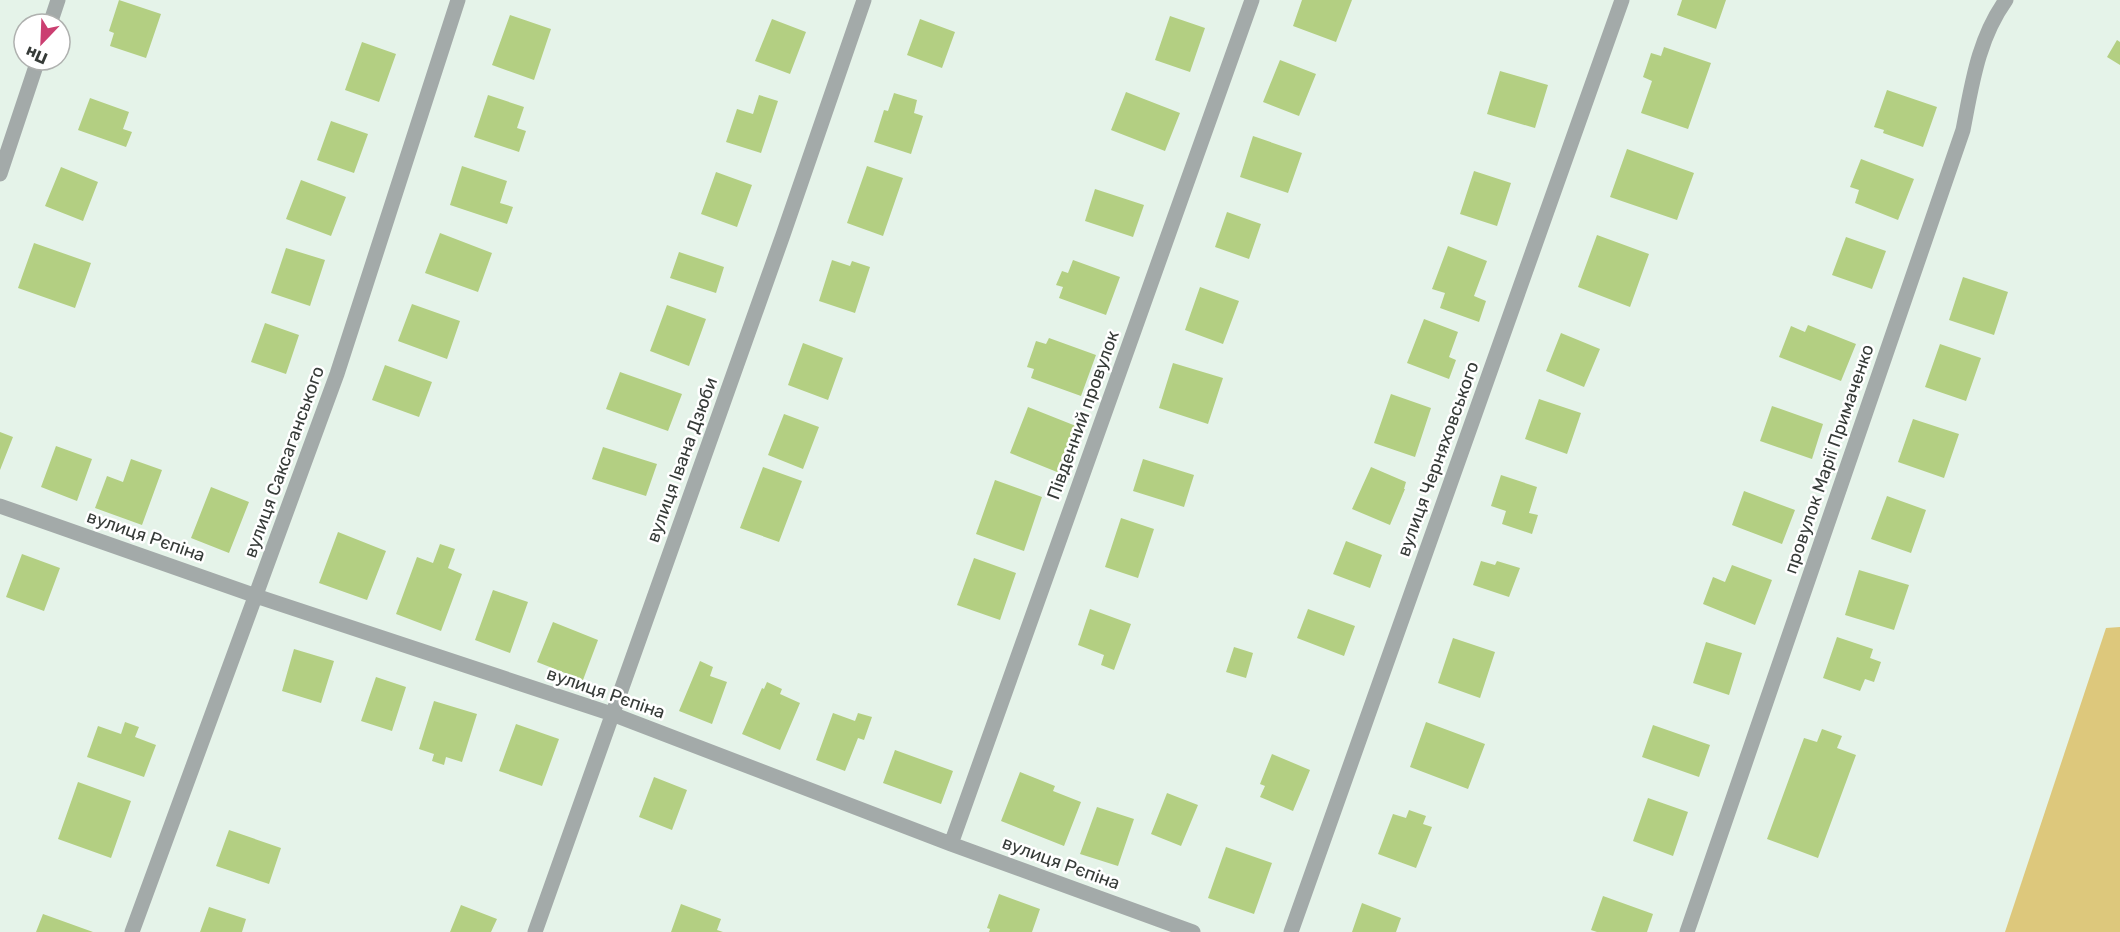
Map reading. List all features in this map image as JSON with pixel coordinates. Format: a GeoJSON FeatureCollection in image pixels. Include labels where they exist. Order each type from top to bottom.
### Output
{"type":"FeatureCollection","features":[{"type":"Feature","properties":{"kind":"street","name":"вулиця Саксаганського"},"geometry":{"type":"LineString","coordinates":[[132,932],[337,374],[458,0]]}},
{"type":"Feature","properties":{"kind":"street","name":"вулиця Івана Дзюби"},"geometry":{"type":"LineString","coordinates":[[535,932],[780,246],[864,0]]}},
{"type":"Feature","properties":{"kind":"street","name":"Південний провулок"},"geometry":{"type":"LineString","coordinates":[[951,844],[1252,0]]}},
{"type":"Feature","properties":{"kind":"street","name":"вулиця Черняховського"},"geometry":{"type":"LineString","coordinates":[[1291,932],[1622,0]]}},
{"type":"Feature","properties":{"kind":"street","name":"провулок Марії Примаченко"},"geometry":{"type":"LineString","coordinates":[[1687,932],[1963,130],[1975,68],[1983,42],[2006,0]]}},
{"type":"Feature","properties":{"kind":"street"},"geometry":{"type":"LineString","coordinates":[[0,174],[34,72]]}},
{"type":"Feature","properties":{"kind":"street","name":"вулиця Рєпіна"},"geometry":{"type":"LineString","coordinates":[[0,506],[256,596],[612,714],[951,844],[1193,932]]}},
{"type":"Feature","properties":{"kind":"shaded area"},"geometry":{"type":"Polygon","coordinates":[[[2120,627],[2120,932],[2005,932],[2106,628],[2120,627]]]}},
{"type":"Feature","properties":{"kind":"building"},"geometry":{"type":"Polygon","coordinates":[[[119,0],[161,14],[146,58],[110,46],[114,33],[109,31],[119,0]]]}},
{"type":"Feature","properties":{"kind":"building"},"geometry":{"type":"Polygon","coordinates":[[[1302,0],[1352,0],[1336,42],[1293,26],[1302,0]]]}},
{"type":"Feature","properties":{"kind":"building"},"geometry":{"type":"Polygon","coordinates":[[[1682,0],[1726,0],[1716,29],[1677,15],[1682,0]]]}},
{"type":"Feature","properties":{"kind":"building"},"geometry":{"type":"Polygon","coordinates":[[[510,15],[551,29],[534,80],[492,65],[510,15]]]}},
{"type":"Feature","properties":{"kind":"building"},"geometry":{"type":"Polygon","coordinates":[[[1170,16],[1205,28],[1190,72],[1155,60],[1170,16]]]}},
{"type":"Feature","properties":{"kind":"building"},"geometry":{"type":"Polygon","coordinates":[[[772,19],[806,32],[790,74],[755,61],[772,19]]]}},
{"type":"Feature","properties":{"kind":"building"},"geometry":{"type":"Polygon","coordinates":[[[920,19],[955,32],[942,68],[907,55],[920,19]]]}},
{"type":"Feature","properties":{"kind":"building"},"geometry":{"type":"Polygon","coordinates":[[[2117,40],[2120,42],[2120,65],[2107,57],[2117,40]]]}},
{"type":"Feature","properties":{"kind":"building"},"geometry":{"type":"Polygon","coordinates":[[[362,42],[396,54],[379,102],[345,90],[362,42]]]}},
{"type":"Feature","properties":{"kind":"building"},"geometry":{"type":"Polygon","coordinates":[[[1664,47],[1711,63],[1688,129],[1641,113],[1652,81],[1643,77],[1651,53],[1661,56],[1664,47]]]}},
{"type":"Feature","properties":{"kind":"building"},"geometry":{"type":"Polygon","coordinates":[[[1280,60],[1316,74],[1299,116],[1263,102],[1280,60]]]}},
{"type":"Feature","properties":{"kind":"building"},"geometry":{"type":"Polygon","coordinates":[[[1500,71],[1548,85],[1535,128],[1487,114],[1500,71]]]}},
{"type":"Feature","properties":{"kind":"building"},"geometry":{"type":"Polygon","coordinates":[[[1887,90],[1937,107],[1923,147],[1883,133],[1884,130],[1874,127],[1887,90]]]}},
{"type":"Feature","properties":{"kind":"building"},"geometry":{"type":"Polygon","coordinates":[[[1126,92],[1180,113],[1165,151],[1111,130],[1126,92]]]}},
{"type":"Feature","properties":{"kind":"building"},"geometry":{"type":"Polygon","coordinates":[[[894,93],[917,100],[914,113],[923,116],[911,154],[874,142],[884,110],[888,111],[894,93]]]}},
{"type":"Feature","properties":{"kind":"building"},"geometry":{"type":"Polygon","coordinates":[[[488,95],[524,107],[517,128],[526,131],[519,152],[474,137],[488,95]]]}},
{"type":"Feature","properties":{"kind":"building"},"geometry":{"type":"Polygon","coordinates":[[[759,95],[778,101],[761,153],[726,142],[737,109],[753,114],[759,95]]]}},
{"type":"Feature","properties":{"kind":"building"},"geometry":{"type":"Polygon","coordinates":[[[90,98],[129,112],[123,129],[132,132],[126,147],[78,130],[90,98]]]}},
{"type":"Feature","properties":{"kind":"building"},"geometry":{"type":"Polygon","coordinates":[[[331,121],[368,134],[354,173],[317,160],[331,121]]]}},
{"type":"Feature","properties":{"kind":"building"},"geometry":{"type":"Polygon","coordinates":[[[1253,136],[1302,153],[1288,193],[1240,177],[1253,136]]]}},
{"type":"Feature","properties":{"kind":"building"},"geometry":{"type":"Polygon","coordinates":[[[1627,149],[1694,173],[1677,220],[1610,197],[1627,149]]]}},
{"type":"Feature","properties":{"kind":"building"},"geometry":{"type":"Polygon","coordinates":[[[1861,159],[1914,179],[1898,220],[1855,203],[1859,190],[1850,187],[1861,159]]]}},
{"type":"Feature","properties":{"kind":"building"},"geometry":{"type":"Polygon","coordinates":[[[462,166],[507,181],[500,203],[513,207],[507,224],[450,205],[462,166]]]}},
{"type":"Feature","properties":{"kind":"building"},"geometry":{"type":"Polygon","coordinates":[[[867,166],[903,178],[883,236],[847,223],[867,166]]]}},
{"type":"Feature","properties":{"kind":"building"},"geometry":{"type":"Polygon","coordinates":[[[61,167],[98,182],[83,221],[45,206],[61,167]]]}},
{"type":"Feature","properties":{"kind":"building"},"geometry":{"type":"Polygon","coordinates":[[[1474,171],[1511,183],[1497,226],[1460,214],[1474,171]]]}},
{"type":"Feature","properties":{"kind":"building"},"geometry":{"type":"Polygon","coordinates":[[[716,172],[752,185],[737,227],[701,214],[716,172]]]}},
{"type":"Feature","properties":{"kind":"building"},"geometry":{"type":"Polygon","coordinates":[[[301,180],[346,197],[331,236],[286,219],[301,180]]]}},
{"type":"Feature","properties":{"kind":"building"},"geometry":{"type":"Polygon","coordinates":[[[1095,189],[1144,205],[1133,237],[1085,221],[1095,189]]]}},
{"type":"Feature","properties":{"kind":"building"},"geometry":{"type":"Polygon","coordinates":[[[1227,212],[1261,224],[1249,259],[1215,247],[1227,212]]]}},
{"type":"Feature","properties":{"kind":"building"},"geometry":{"type":"Polygon","coordinates":[[[440,233],[492,253],[478,292],[425,273],[440,233]]]}},
{"type":"Feature","properties":{"kind":"building"},"geometry":{"type":"Polygon","coordinates":[[[1597,235],[1649,254],[1630,307],[1578,287],[1597,235]]]}},
{"type":"Feature","properties":{"kind":"building"},"geometry":{"type":"Polygon","coordinates":[[[1846,237],[1886,251],[1872,289],[1832,275],[1846,237]]]}},
{"type":"Feature","properties":{"kind":"building"},"geometry":{"type":"Polygon","coordinates":[[[34,243],[91,263],[75,308],[18,288],[34,243]]]}},
{"type":"Feature","properties":{"kind":"building"},"geometry":{"type":"Polygon","coordinates":[[[1448,246],[1487,261],[1474,296],[1486,301],[1479,322],[1440,308],[1445,293],[1432,289],[1448,246]]]}},
{"type":"Feature","properties":{"kind":"building"},"geometry":{"type":"Polygon","coordinates":[[[286,248],[325,260],[310,306],[271,293],[286,248]]]}},
{"type":"Feature","properties":{"kind":"building"},"geometry":{"type":"Polygon","coordinates":[[[679,252],[724,267],[716,293],[670,278],[679,252]]]}},
{"type":"Feature","properties":{"kind":"building"},"geometry":{"type":"Polygon","coordinates":[[[832,260],[850,266],[852,261],[870,267],[855,313],[819,301],[832,260]]]}},
{"type":"Feature","properties":{"kind":"building"},"geometry":{"type":"Polygon","coordinates":[[[1073,260],[1120,277],[1106,315],[1059,298],[1063,287],[1056,285],[1062,271],[1068,273],[1073,260]]]}},
{"type":"Feature","properties":{"kind":"building"},"geometry":{"type":"Polygon","coordinates":[[[1963,277],[2008,292],[1994,335],[1949,320],[1963,277]]]}},
{"type":"Feature","properties":{"kind":"building"},"geometry":{"type":"Polygon","coordinates":[[[1200,287],[1239,301],[1223,344],[1185,330],[1200,287]]]}},
{"type":"Feature","properties":{"kind":"building"},"geometry":{"type":"Polygon","coordinates":[[[412,304],[460,321],[447,359],[398,341],[412,304]]]}},
{"type":"Feature","properties":{"kind":"building"},"geometry":{"type":"Polygon","coordinates":[[[667,305],[706,319],[689,366],[650,351],[667,305]]]}},
{"type":"Feature","properties":{"kind":"building"},"geometry":{"type":"Polygon","coordinates":[[[1424,319],[1458,332],[1449,357],[1456,360],[1449,379],[1407,363],[1424,319]]]}},
{"type":"Feature","properties":{"kind":"building"},"geometry":{"type":"Polygon","coordinates":[[[265,323],[299,335],[286,374],[251,362],[265,323]]]}},
{"type":"Feature","properties":{"kind":"building"},"geometry":{"type":"Polygon","coordinates":[[[1808,325],[1856,344],[1841,381],[1779,357],[1791,326],[1805,332],[1808,325]]]}},
{"type":"Feature","properties":{"kind":"building"},"geometry":{"type":"Polygon","coordinates":[[[1561,333],[1600,349],[1584,387],[1546,371],[1561,333]]]}},
{"type":"Feature","properties":{"kind":"building"},"geometry":{"type":"Polygon","coordinates":[[[1049,338],[1096,355],[1081,396],[1031,378],[1034,369],[1027,367],[1036,341],[1046,344],[1049,338]]]}},
{"type":"Feature","properties":{"kind":"building"},"geometry":{"type":"Polygon","coordinates":[[[803,343],[843,358],[828,400],[788,385],[803,343]]]}},
{"type":"Feature","properties":{"kind":"building"},"geometry":{"type":"Polygon","coordinates":[[[1940,344],[1981,358],[1966,401],[1925,387],[1940,344]]]}},
{"type":"Feature","properties":{"kind":"building"},"geometry":{"type":"Polygon","coordinates":[[[1173,363],[1223,378],[1208,424],[1159,408],[1173,363]]]}},
{"type":"Feature","properties":{"kind":"building"},"geometry":{"type":"Polygon","coordinates":[[[385,365],[432,382],[419,417],[372,400],[385,365]]]}},
{"type":"Feature","properties":{"kind":"building"},"geometry":{"type":"Polygon","coordinates":[[[620,372],[682,394],[668,431],[606,409],[620,372]]]}},
{"type":"Feature","properties":{"kind":"building"},"geometry":{"type":"Polygon","coordinates":[[[1391,394],[1431,408],[1415,457],[1374,443],[1391,394]]]}},
{"type":"Feature","properties":{"kind":"building"},"geometry":{"type":"Polygon","coordinates":[[[1539,399],[1581,413],[1567,454],[1525,439],[1539,399]]]}},
{"type":"Feature","properties":{"kind":"building"},"geometry":{"type":"Polygon","coordinates":[[[1772,406],[1823,424],[1812,459],[1760,441],[1772,406]]]}},
{"type":"Feature","properties":{"kind":"building"},"geometry":{"type":"Polygon","coordinates":[[[1028,407],[1081,428],[1062,474],[1010,453],[1028,407]]]}},
{"type":"Feature","properties":{"kind":"building"},"geometry":{"type":"Polygon","coordinates":[[[784,414],[819,427],[803,469],[768,455],[784,414]]]}},
{"type":"Feature","properties":{"kind":"building"},"geometry":{"type":"Polygon","coordinates":[[[1913,419],[1959,434],[1944,478],[1898,462],[1913,419]]]}},
{"type":"Feature","properties":{"kind":"building"},"geometry":{"type":"Polygon","coordinates":[[[0,432],[13,437],[0,470],[0,432]]]}},
{"type":"Feature","properties":{"kind":"building"},"geometry":{"type":"Polygon","coordinates":[[[56,446],[92,459],[77,501],[41,487],[56,446]]]}},
{"type":"Feature","properties":{"kind":"building"},"geometry":{"type":"Polygon","coordinates":[[[603,447],[657,464],[646,496],[592,479],[603,447]]]}},
{"type":"Feature","properties":{"kind":"building"},"geometry":{"type":"Polygon","coordinates":[[[131,459],[162,470],[142,525],[95,508],[107,476],[123,482],[131,459]]]}},
{"type":"Feature","properties":{"kind":"building"},"geometry":{"type":"Polygon","coordinates":[[[1143,459],[1194,475],[1184,507],[1133,491],[1143,459]]]}},
{"type":"Feature","properties":{"kind":"building"},"geometry":{"type":"Polygon","coordinates":[[[763,467],[802,481],[779,542],[740,528],[763,467]]]}},
{"type":"Feature","properties":{"kind":"building"},"geometry":{"type":"Polygon","coordinates":[[[1371,467],[1406,482],[1390,525],[1352,509],[1371,467]]]}},
{"type":"Feature","properties":{"kind":"building"},"geometry":{"type":"Polygon","coordinates":[[[1501,475],[1537,487],[1529,513],[1538,515],[1532,534],[1502,524],[1506,511],[1491,506],[1501,475]]]}},
{"type":"Feature","properties":{"kind":"building"},"geometry":{"type":"Polygon","coordinates":[[[995,480],[1042,497],[1024,551],[976,534],[995,480]]]}},
{"type":"Feature","properties":{"kind":"building"},"geometry":{"type":"Polygon","coordinates":[[[211,487],[249,502],[229,553],[191,538],[211,487]]]}},
{"type":"Feature","properties":{"kind":"building"},"geometry":{"type":"Polygon","coordinates":[[[1744,491],[1795,510],[1782,544],[1732,525],[1744,491]]]}},
{"type":"Feature","properties":{"kind":"building"},"geometry":{"type":"Polygon","coordinates":[[[1887,496],[1926,510],[1911,553],[1871,539],[1887,496]]]}},
{"type":"Feature","properties":{"kind":"building"},"geometry":{"type":"Polygon","coordinates":[[[1121,518],[1154,529],[1138,578],[1105,567],[1121,518]]]}},
{"type":"Feature","properties":{"kind":"building"},"geometry":{"type":"Polygon","coordinates":[[[338,532],[386,551],[367,600],[319,583],[338,532]]]}},
{"type":"Feature","properties":{"kind":"building"},"geometry":{"type":"Polygon","coordinates":[[[1346,541],[1382,555],[1370,588],[1333,574],[1346,541]]]}},
{"type":"Feature","properties":{"kind":"building"},"geometry":{"type":"Polygon","coordinates":[[[440,544],[455,549],[448,568],[462,574],[441,631],[396,614],[417,557],[433,563],[440,544]]]}},
{"type":"Feature","properties":{"kind":"building"},"geometry":{"type":"Polygon","coordinates":[[[22,554],[60,568],[44,611],[6,597],[22,554]]]}},
{"type":"Feature","properties":{"kind":"building"},"geometry":{"type":"Polygon","coordinates":[[[974,558],[1016,573],[1000,620],[957,605],[974,558]]]}},
{"type":"Feature","properties":{"kind":"building"},"geometry":{"type":"Polygon","coordinates":[[[1481,561],[1495,565],[1497,561],[1520,568],[1509,597],[1473,585],[1481,561]]]}},
{"type":"Feature","properties":{"kind":"building"},"geometry":{"type":"Polygon","coordinates":[[[1732,565],[1772,580],[1755,625],[1703,604],[1713,577],[1725,582],[1732,565]]]}},
{"type":"Feature","properties":{"kind":"building"},"geometry":{"type":"Polygon","coordinates":[[[1859,570],[1909,585],[1894,630],[1845,615],[1859,570]]]}},
{"type":"Feature","properties":{"kind":"building"},"geometry":{"type":"Polygon","coordinates":[[[493,590],[528,602],[510,653],[475,640],[493,590]]]}},
{"type":"Feature","properties":{"kind":"building"},"geometry":{"type":"Polygon","coordinates":[[[1090,609],[1131,624],[1114,670],[1101,665],[1104,655],[1078,645],[1090,609]]]}},
{"type":"Feature","properties":{"kind":"building"},"geometry":{"type":"Polygon","coordinates":[[[1308,609],[1355,626],[1344,656],[1297,638],[1308,609]]]}},
{"type":"Feature","properties":{"kind":"building"},"geometry":{"type":"Polygon","coordinates":[[[553,622],[598,640],[583,680],[537,662],[553,622]]]}},
{"type":"Feature","properties":{"kind":"building"},"geometry":{"type":"Polygon","coordinates":[[[1837,637],[1873,649],[1870,658],[1881,662],[1874,682],[1865,679],[1860,691],[1823,678],[1837,637]]]}},
{"type":"Feature","properties":{"kind":"building"},"geometry":{"type":"Polygon","coordinates":[[[1453,638],[1495,652],[1480,698],[1438,683],[1453,638]]]}},
{"type":"Feature","properties":{"kind":"building"},"geometry":{"type":"Polygon","coordinates":[[[1706,642],[1742,653],[1729,695],[1693,683],[1706,642]]]}},
{"type":"Feature","properties":{"kind":"building"},"geometry":{"type":"Polygon","coordinates":[[[1234,647],[1253,653],[1246,678],[1226,672],[1234,647]]]}},
{"type":"Feature","properties":{"kind":"building"},"geometry":{"type":"Polygon","coordinates":[[[294,649],[334,661],[321,703],[282,691],[294,649]]]}},
{"type":"Feature","properties":{"kind":"building"},"geometry":{"type":"Polygon","coordinates":[[[700,661],[713,667],[710,676],[727,682],[712,724],[679,711],[700,661]]]}},
{"type":"Feature","properties":{"kind":"building"},"geometry":{"type":"Polygon","coordinates":[[[376,677],[406,687],[392,731],[361,721],[376,677]]]}},
{"type":"Feature","properties":{"kind":"building"},"geometry":{"type":"Polygon","coordinates":[[[767,682],[782,689],[780,694],[800,703],[780,750],[742,734],[762,688],[764,689],[767,682]]]}},
{"type":"Feature","properties":{"kind":"building"},"geometry":{"type":"Polygon","coordinates":[[[434,701],[477,714],[462,762],[446,757],[444,765],[432,761],[434,754],[419,749],[434,701]]]}},
{"type":"Feature","properties":{"kind":"building"},"geometry":{"type":"Polygon","coordinates":[[[833,713],[855,721],[858,713],[872,717],[864,740],[858,738],[845,771],[816,760],[833,713]]]}},
{"type":"Feature","properties":{"kind":"building"},"geometry":{"type":"Polygon","coordinates":[[[125,722],[139,727],[135,737],[156,745],[144,777],[87,757],[98,726],[121,734],[125,722]]]}},
{"type":"Feature","properties":{"kind":"building"},"geometry":{"type":"Polygon","coordinates":[[[1426,722],[1485,744],[1468,789],[1410,767],[1426,722]]]}},
{"type":"Feature","properties":{"kind":"building"},"geometry":{"type":"Polygon","coordinates":[[[516,724],[559,739],[542,786],[499,771],[516,724]]]}},
{"type":"Feature","properties":{"kind":"building"},"geometry":{"type":"Polygon","coordinates":[[[1653,725],[1710,745],[1699,777],[1642,757],[1653,725]]]}},
{"type":"Feature","properties":{"kind":"building"},"geometry":{"type":"Polygon","coordinates":[[[1822,729],[1842,736],[1837,748],[1856,755],[1818,858],[1767,839],[1804,738],[1817,742],[1822,729]]]}},
{"type":"Feature","properties":{"kind":"building"},"geometry":{"type":"Polygon","coordinates":[[[895,750],[953,771],[941,804],[883,783],[895,750]]]}},
{"type":"Feature","properties":{"kind":"building"},"geometry":{"type":"Polygon","coordinates":[[[1272,754],[1310,770],[1293,811],[1260,797],[1265,786],[1260,784],[1272,754]]]}},
{"type":"Feature","properties":{"kind":"building"},"geometry":{"type":"Polygon","coordinates":[[[1020,772],[1055,786],[1053,791],[1081,802],[1064,846],[1001,821],[1020,772]]]}},
{"type":"Feature","properties":{"kind":"building"},"geometry":{"type":"Polygon","coordinates":[[[654,777],[687,790],[672,830],[639,817],[654,777]]]}},
{"type":"Feature","properties":{"kind":"building"},"geometry":{"type":"Polygon","coordinates":[[[78,782],[131,801],[111,858],[58,839],[78,782]]]}},
{"type":"Feature","properties":{"kind":"building"},"geometry":{"type":"Polygon","coordinates":[[[1167,793],[1198,805],[1181,846],[1151,834],[1167,793]]]}},
{"type":"Feature","properties":{"kind":"building"},"geometry":{"type":"Polygon","coordinates":[[[1648,798],[1688,812],[1673,856],[1633,841],[1648,798]]]}},
{"type":"Feature","properties":{"kind":"building"},"geometry":{"type":"Polygon","coordinates":[[[1097,807],[1134,819],[1118,866],[1080,854],[1097,807]]]}},
{"type":"Feature","properties":{"kind":"building"},"geometry":{"type":"Polygon","coordinates":[[[1409,810],[1426,816],[1423,824],[1432,827],[1416,868],[1378,854],[1393,814],[1406,818],[1409,810]]]}},
{"type":"Feature","properties":{"kind":"building"},"geometry":{"type":"Polygon","coordinates":[[[229,830],[281,848],[269,884],[216,866],[229,830]]]}},
{"type":"Feature","properties":{"kind":"building"},"geometry":{"type":"Polygon","coordinates":[[[1226,847],[1272,863],[1254,914],[1208,898],[1226,847]]]}},
{"type":"Feature","properties":{"kind":"building"},"geometry":{"type":"Polygon","coordinates":[[[999,894],[1040,909],[1032,932],[989,932],[990,929],[987,928],[999,894]]]}},
{"type":"Feature","properties":{"kind":"building"},"geometry":{"type":"Polygon","coordinates":[[[1603,896],[1653,914],[1647,932],[1591,930],[1603,896]]]}},
{"type":"Feature","properties":{"kind":"building"},"geometry":{"type":"Polygon","coordinates":[[[1362,903],[1401,918],[1396,932],[1352,932],[1362,903]]]}},
{"type":"Feature","properties":{"kind":"building"},"geometry":{"type":"Polygon","coordinates":[[[681,904],[721,919],[717,930],[723,932],[671,932],[681,904]]]}},
{"type":"Feature","properties":{"kind":"building"},"geometry":{"type":"Polygon","coordinates":[[[461,905],[497,919],[491,932],[450,932],[461,905]]]}},
{"type":"Feature","properties":{"kind":"building"},"geometry":{"type":"Polygon","coordinates":[[[209,907],[246,919],[242,932],[200,932],[209,907]]]}},
{"type":"Feature","properties":{"kind":"building"},"geometry":{"type":"Polygon","coordinates":[[[43,914],[93,932],[36,932],[43,914]]]}}]}
